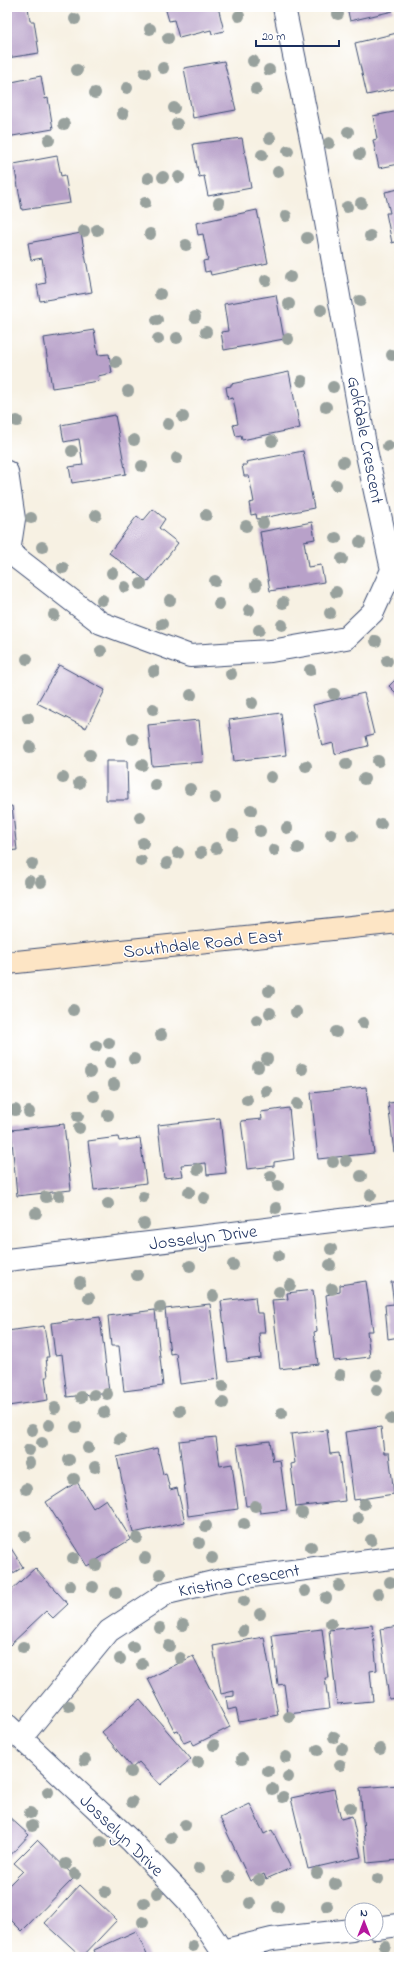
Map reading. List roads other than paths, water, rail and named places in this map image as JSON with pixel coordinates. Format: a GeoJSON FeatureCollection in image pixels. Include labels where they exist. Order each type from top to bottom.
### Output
{"type":"FeatureCollection","features":[{"type":"Feature","properties":{"kind":"main road","name":"Southdale Road East"},"geometry":{"type":"LineString","coordinates":[[7,963],[399,922]]}},
{"type":"Feature","properties":{"kind":"street","name":"Golfdale Crescent"},"geometry":{"type":"LineString","coordinates":[[8,552],[101,623],[190,656],[271,651],[346,638],[373,612],[392,570],[366,450],[313,148],[284,7]]}},
{"type":"Feature","properties":{"kind":"street"},"geometry":{"type":"LineString","coordinates":[[7,472],[14,519],[8,552]]}},
{"type":"Feature","properties":{"kind":"street","name":"Josselyn Drive"},"geometry":{"type":"LineString","coordinates":[[7,1260],[399,1213]]}},
{"type":"Feature","properties":{"kind":"street","name":"Kristina Crescent"},"geometry":{"type":"LineString","coordinates":[[14,1732],[109,1631],[167,1593],[222,1580],[399,1557]]}},
{"type":"Feature","properties":{"kind":"street","name":"Josselyn Drive"},"geometry":{"type":"LineString","coordinates":[[14,1732],[131,1840],[189,1902],[223,1954]]}},
{"type":"Feature","properties":{"kind":"street"},"geometry":{"type":"LineString","coordinates":[[384,1927],[399,1925]]}},
{"type":"Feature","properties":{"kind":"street"},"geometry":{"type":"LineString","coordinates":[[223,1954],[272,1939],[344,1931]]}}]}
